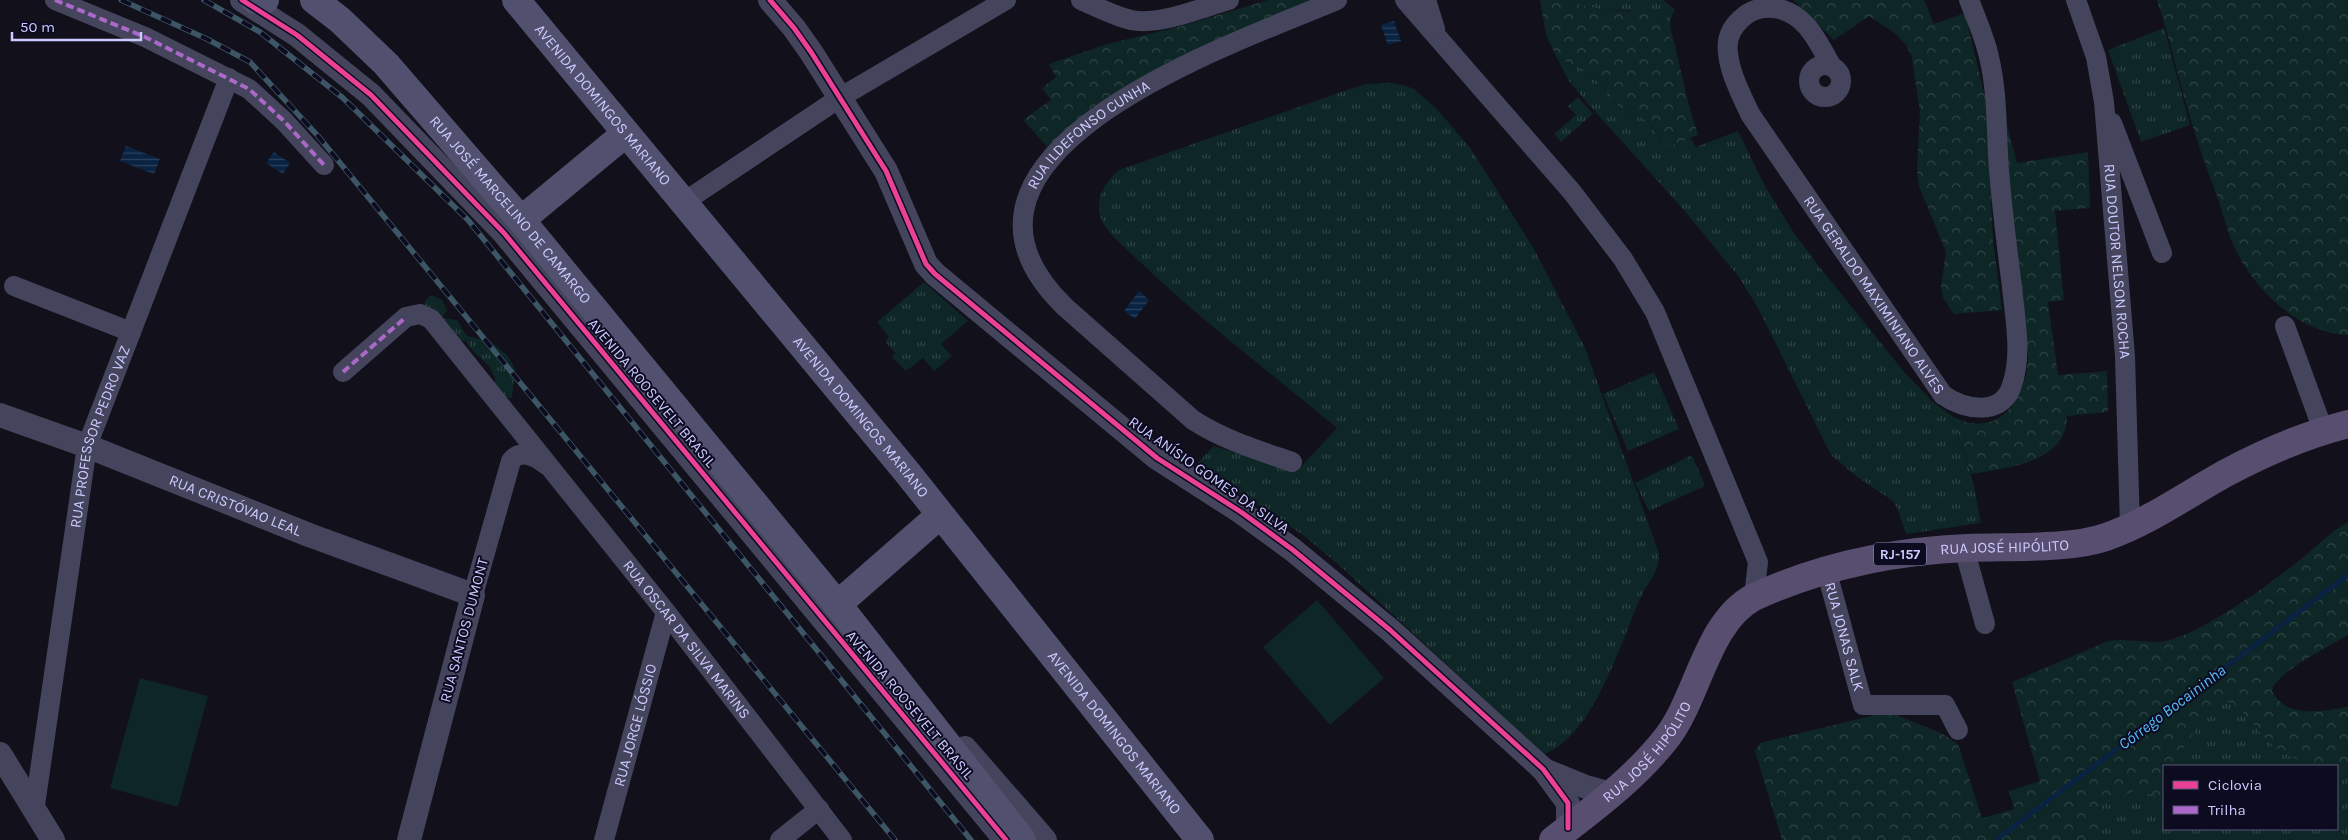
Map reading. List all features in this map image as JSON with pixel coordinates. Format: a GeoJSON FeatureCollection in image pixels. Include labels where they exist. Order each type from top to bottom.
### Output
{"type":"FeatureCollection","features":[{"type":"Feature","properties":{"kind":"main road"},"geometry":{"type":"LineString","coordinates":[[255,0],[266,0]]}},
{"type":"Feature","properties":{"kind":"main road","name":"RUA JOSÉ MARCELINO DE CAMARGO"},"geometry":{"type":"LineString","coordinates":[[314,0],[340,20],[386,64],[521,220],[842,610],[1022,840]]}},
{"type":"Feature","properties":{"kind":"main road","name":"AVENIDA DOMINGOS MARIANO"},"geometry":{"type":"LineString","coordinates":[[516,0],[625,134],[684,202],[758,295],[906,471],[1200,840]]}},
{"type":"Feature","properties":{"kind":"main road"},"geometry":{"type":"LineString","coordinates":[[521,220],[625,134]]}},
{"type":"Feature","properties":{"kind":"main road","name":"RUA JOSÉ HIPÓLITO"},"geometry":{"type":"LineString","coordinates":[[1560,834],[1611,794],[1668,737],[1686,707],[1724,623],[1744,602],[1784,583],[1826,569],[1891,555],[1964,548],[2062,544],[2105,537],[2172,506],[2256,458],[2290,442],[2336,427]]}},
{"type":"Feature","properties":{"kind":"main road"},"geometry":{"type":"LineString","coordinates":[[842,610],[944,521]]}},
{"type":"Feature","properties":{"kind":"street"},"geometry":{"type":"LineString","coordinates":[[55,0],[144,36],[249,89],[262,100],[324,165]]}},
{"type":"Feature","properties":{"kind":"street","name":"AVENIDA ROOSEVELT BRASIL"},"geometry":{"type":"LineString","coordinates":[[242,0],[298,35],[371,95],[504,233],[1006,840]]}},
{"type":"Feature","properties":{"kind":"street","name":"RUA ANÍSIO GOMES DA SILVA"},"geometry":{"type":"LineString","coordinates":[[770,0],[800,36],[841,97],[886,170],[926,264],[941,281],[1157,458],[1241,512],[1390,630],[1543,769],[1568,803],[1560,834]]}},
{"type":"Feature","properties":{"kind":"street"},"geometry":{"type":"LineString","coordinates":[[684,202],[841,97],[1006,0]]}},
{"type":"Feature","properties":{"kind":"street"},"geometry":{"type":"LineString","coordinates":[[1081,0],[1133,21],[1157,20],[1229,0]]}},
{"type":"Feature","properties":{"kind":"street"},"geometry":{"type":"LineString","coordinates":[[1097,0],[1113,14]]}},
{"type":"Feature","properties":{"kind":"street","name":"RUA ILDEFONSO CUNHA"},"geometry":{"type":"LineString","coordinates":[[1292,462],[1212,432],[1193,420],[1065,307],[1049,291],[1032,266],[1026,248],[1023,214],[1033,183],[1049,159],[1073,136],[1128,95],[1189,63],[1337,0]]}},
{"type":"Feature","properties":{"kind":"street"},"geometry":{"type":"LineString","coordinates":[[1405,0],[1572,192],[1623,258],[1655,312],[1758,562],[1784,583]]}},
{"type":"Feature","properties":{"kind":"street"},"geometry":{"type":"LineString","coordinates":[[1426,0],[1437,38]]}},
{"type":"Feature","properties":{"kind":"street","name":"RUA GERALDO MAXIMINIANO ALVES"},"geometry":{"type":"LineString","coordinates":[[1832,67],[1810,29],[1788,12],[1766,7],[1754,9],[1736,24],[1730,33],[1728,52],[1730,66],[1750,114],[1943,395],[1961,404],[1976,408],[1988,408],[1997,404],[2005,398],[2010,390],[2015,374],[2017,333],[1999,170],[1994,85],[1989,56],[1969,0]]}},
{"type":"Feature","properties":{"kind":"street","name":"RUA DOUTOR NELSON ROCHA"},"geometry":{"type":"LineString","coordinates":[[2076,0],[2096,57],[2104,102],[2125,356],[2130,527]]}},
{"type":"Feature","properties":{"kind":"street","name":"RUA PROFESSOR PEDRO VAZ"},"geometry":{"type":"LineString","coordinates":[[34,812],[87,446],[229,78]]}},
{"type":"Feature","properties":{"kind":"street"},"geometry":{"type":"LineString","coordinates":[[2104,102],[2162,253]]}},
{"type":"Feature","properties":{"kind":"street"},"geometry":{"type":"LineString","coordinates":[[14,286],[131,332]]}},
{"type":"Feature","properties":{"kind":"street","name":"RUA OSCAR DA SILVA MARINS"},"geometry":{"type":"LineString","coordinates":[[343,372],[406,317],[420,314],[431,319],[528,443],[666,612],[842,840]]}},
{"type":"Feature","properties":{"kind":"street"},"geometry":{"type":"LineString","coordinates":[[2285,326],[2336,427]]}},
{"type":"Feature","properties":{"kind":"street","name":"RUA CRISTÓVAO LEAL"},"geometry":{"type":"LineString","coordinates":[[0,414],[87,446],[309,535],[473,595]]}},
{"type":"Feature","properties":{"kind":"street","name":"RUA SANTOS DUMONT"},"geometry":{"type":"LineString","coordinates":[[409,840],[509,464],[510,420]]}},
{"type":"Feature","properties":{"kind":"street"},"geometry":{"type":"LineString","coordinates":[[509,464],[512,458],[520,455],[535,457],[546,465]]}},
{"type":"Feature","properties":{"kind":"street"},"geometry":{"type":"LineString","coordinates":[[1964,548],[1985,624]]}},
{"type":"Feature","properties":{"kind":"street"},"geometry":{"type":"LineString","coordinates":[[1754,597],[1758,562]]}},
{"type":"Feature","properties":{"kind":"street","name":"RUA JONAS SALK"},"geometry":{"type":"LineString","coordinates":[[1826,569],[1863,705],[1945,705],[1958,730]]}},
{"type":"Feature","properties":{"kind":"street","name":"RUA JORGE LÓSSIO"},"geometry":{"type":"LineString","coordinates":[[604,840],[666,612]]}},
{"type":"Feature","properties":{"kind":"street","name":"RUA JOSÉ MARCELINO DE CAMARGO"},"geometry":{"type":"LineString","coordinates":[[864,638],[888,659],[1045,840]]}},
{"type":"Feature","properties":{"kind":"street"},"geometry":{"type":"LineString","coordinates":[[0,754],[53,840]]}},
{"type":"Feature","properties":{"kind":"street"},"geometry":{"type":"LineString","coordinates":[[1543,769],[1581,785],[1611,794]]}},
{"type":"Feature","properties":{"kind":"street"},"geometry":{"type":"LineString","coordinates":[[780,840],[819,809]]}},
{"type":"Feature","properties":{"kind":"green space"},"geometry":{"type":"Polygon","coordinates":[[[1268,0],[1314,0],[1050,150],[1023,120],[1051,100],[1042,88],[1056,77],[1049,64],[1107,44],[1178,27],[1268,0]]]}},
{"type":"Feature","properties":{"kind":"green space"},"geometry":{"type":"Polygon","coordinates":[[[1540,0],[1572,0],[1572,3],[1604,10],[1636,11],[1647,14],[1659,21],[1675,45],[1688,102],[1698,135],[1671,146],[1665,145],[1648,121],[1618,106],[1595,79],[1583,69],[1557,58],[1546,35],[1540,0]]]}},
{"type":"Feature","properties":{"kind":"green space"},"geometry":{"type":"Polygon","coordinates":[[[1572,0],[1664,0],[1675,10],[1670,23],[1675,45],[1659,21],[1629,10],[1604,10],[1572,3],[1572,0]]]}},
{"type":"Feature","properties":{"kind":"green space"},"geometry":{"type":"Polygon","coordinates":[[[1793,0],[1924,0],[1934,24],[1965,13],[1986,101],[1993,240],[2002,310],[1954,314],[1943,298],[1941,286],[1946,252],[1919,186],[1917,169],[1920,111],[1911,54],[1906,45],[1896,34],[1869,16],[1834,40],[1793,0]]]}},
{"type":"Feature","properties":{"kind":"green space"},"geometry":{"type":"Polygon","coordinates":[[[2157,0],[2348,0],[2348,335],[2330,333],[2314,327],[2283,309],[2257,283],[2237,253],[2196,138],[2157,0]]]}},
{"type":"Feature","properties":{"kind":"green space"},"geometry":{"type":"Polygon","coordinates":[[[2164,28],[2190,125],[2141,142],[2108,50],[2164,28]]]}},
{"type":"Feature","properties":{"kind":"green space"},"geometry":{"type":"Polygon","coordinates":[[[1557,58],[1583,69],[1595,79],[1618,106],[1648,121],[1662,142],[1677,144],[1690,137],[1696,147],[1738,131],[1766,188],[1794,233],[1818,265],[1905,373],[1934,403],[1952,416],[1973,481],[1981,523],[1906,534],[1893,501],[1856,476],[1831,455],[1759,310],[1739,277],[1683,209],[1569,81],[1557,58]]]}},
{"type":"Feature","properties":{"kind":"green space"},"geometry":{"type":"Polygon","coordinates":[[[1391,83],[1414,89],[1436,108],[1471,149],[1534,249],[1585,348],[1659,553],[1655,573],[1642,594],[1614,664],[1590,710],[1577,729],[1561,745],[1544,754],[1340,566],[1303,535],[1263,508],[1193,468],[1214,446],[1297,471],[1337,428],[1210,325],[1122,245],[1107,229],[1100,216],[1100,196],[1110,179],[1119,170],[1350,89],[1366,84],[1391,83]]]}},
{"type":"Feature","properties":{"kind":"green space"},"geometry":{"type":"Polygon","coordinates":[[[1578,97],[1593,114],[1561,142],[1554,134],[1576,115],[1568,106],[1578,97]]]}},
{"type":"Feature","properties":{"kind":"green space"},"geometry":{"type":"Polygon","coordinates":[[[2006,121],[2017,163],[2088,152],[2090,208],[2055,211],[2064,300],[2048,302],[2058,375],[2107,371],[2108,412],[2067,416],[2064,432],[2057,444],[2046,453],[2017,465],[1971,474],[1952,416],[1968,422],[1983,423],[1996,419],[2007,412],[2016,401],[2022,387],[2028,357],[2011,218],[2006,121]]]}},
{"type":"Feature","properties":{"kind":"green space"},"geometry":{"type":"Polygon","coordinates":[[[924,282],[968,321],[941,344],[952,356],[934,371],[923,358],[906,371],[892,357],[895,353],[885,341],[889,337],[877,322],[924,282]]]}},
{"type":"Feature","properties":{"kind":"green space"},"geometry":{"type":"Polygon","coordinates":[[[431,295],[442,300],[447,310],[442,318],[457,320],[467,336],[490,341],[508,356],[515,369],[512,398],[503,397],[495,388],[495,378],[489,366],[471,349],[467,342],[457,339],[425,307],[425,301],[431,295]]]}},
{"type":"Feature","properties":{"kind":"green space"},"geometry":{"type":"Polygon","coordinates":[[[1654,372],[1679,429],[1628,451],[1603,394],[1654,372]]]}},
{"type":"Feature","properties":{"kind":"green space"},"geometry":{"type":"Polygon","coordinates":[[[1692,455],[1705,486],[1649,511],[1635,483],[1692,455]]]}},
{"type":"Feature","properties":{"kind":"green space"},"geometry":{"type":"Polygon","coordinates":[[[2348,522],[2348,635],[2292,668],[2275,684],[2272,691],[2278,700],[2296,710],[2317,712],[2348,707],[2348,764],[2327,765],[2295,759],[2277,749],[2263,736],[2246,715],[2229,702],[2209,709],[2182,751],[2176,765],[2163,765],[2163,797],[2133,791],[2122,797],[2103,800],[2098,840],[1782,840],[1755,751],[1760,743],[1883,713],[1896,715],[1941,733],[1958,744],[1982,818],[2014,809],[2009,791],[2040,781],[2012,682],[2108,641],[2157,642],[2173,639],[2188,633],[2256,593],[2300,560],[2335,530],[2348,522]]]}},
{"type":"Feature","properties":{"kind":"green space"},"geometry":{"type":"Polygon","coordinates":[[[1317,600],[1384,678],[1330,725],[1263,647],[1317,600]]]}},
{"type":"Feature","properties":{"kind":"green space"},"geometry":{"type":"Polygon","coordinates":[[[140,678],[208,696],[178,807],[110,788],[140,678]]]}},
{"type":"Feature","properties":{"kind":"green space"},"geometry":{"type":"Polygon","coordinates":[[[2229,702],[2309,712],[2348,707],[2348,840],[2026,840],[2185,724],[2215,706],[2229,702]]]}},
{"type":"Feature","properties":{"kind":"water"},"geometry":{"type":"Polygon","coordinates":[[[1394,21],[1401,41],[1388,45],[1381,25],[1394,21]]]}},
{"type":"Feature","properties":{"kind":"water"},"geometry":{"type":"Polygon","coordinates":[[[126,146],[160,159],[154,174],[120,161],[126,146]]]}},
{"type":"Feature","properties":{"kind":"water"},"geometry":{"type":"Polygon","coordinates":[[[274,152],[290,163],[283,174],[266,163],[274,152]]]}},
{"type":"Feature","properties":{"kind":"water"},"geometry":{"type":"Polygon","coordinates":[[[1139,291],[1149,300],[1135,319],[1124,311],[1139,291]]]}},
{"type":"Feature","properties":{"kind":"waterway","name":"Córrego Bocaininha"},"geometry":{"type":"LineString","coordinates":[[1996,840],[2348,575]]}},
{"type":"Feature","properties":{"kind":"railway"},"geometry":{"type":"LineString","coordinates":[[121,0],[207,39],[250,62],[318,136],[895,840]]}},
{"type":"Feature","properties":{"kind":"railway"},"geometry":{"type":"LineString","coordinates":[[204,0],[260,32],[343,98],[468,220],[971,840]]}},
{"type":"Feature","properties":{"kind":"marked path"},"geometry":{"type":"LineString","coordinates":[[55,0],[145,37],[249,89],[284,121],[324,165]]}},
{"type":"Feature","properties":{"kind":"marked path"},"geometry":{"type":"LineString","coordinates":[[343,372],[406,317]]}},
{"type":"Feature","properties":{"kind":"cycle path"},"geometry":{"type":"LineString","coordinates":[[242,0],[297,35],[371,95],[504,233],[1006,840]]}},
{"type":"Feature","properties":{"kind":"cycle path"},"geometry":{"type":"LineString","coordinates":[[770,0],[794,28],[811,52],[886,171],[926,264],[935,274],[1157,458],[1241,512],[1293,550],[1390,630],[1543,769],[1568,803],[1568,828]]}}]}
